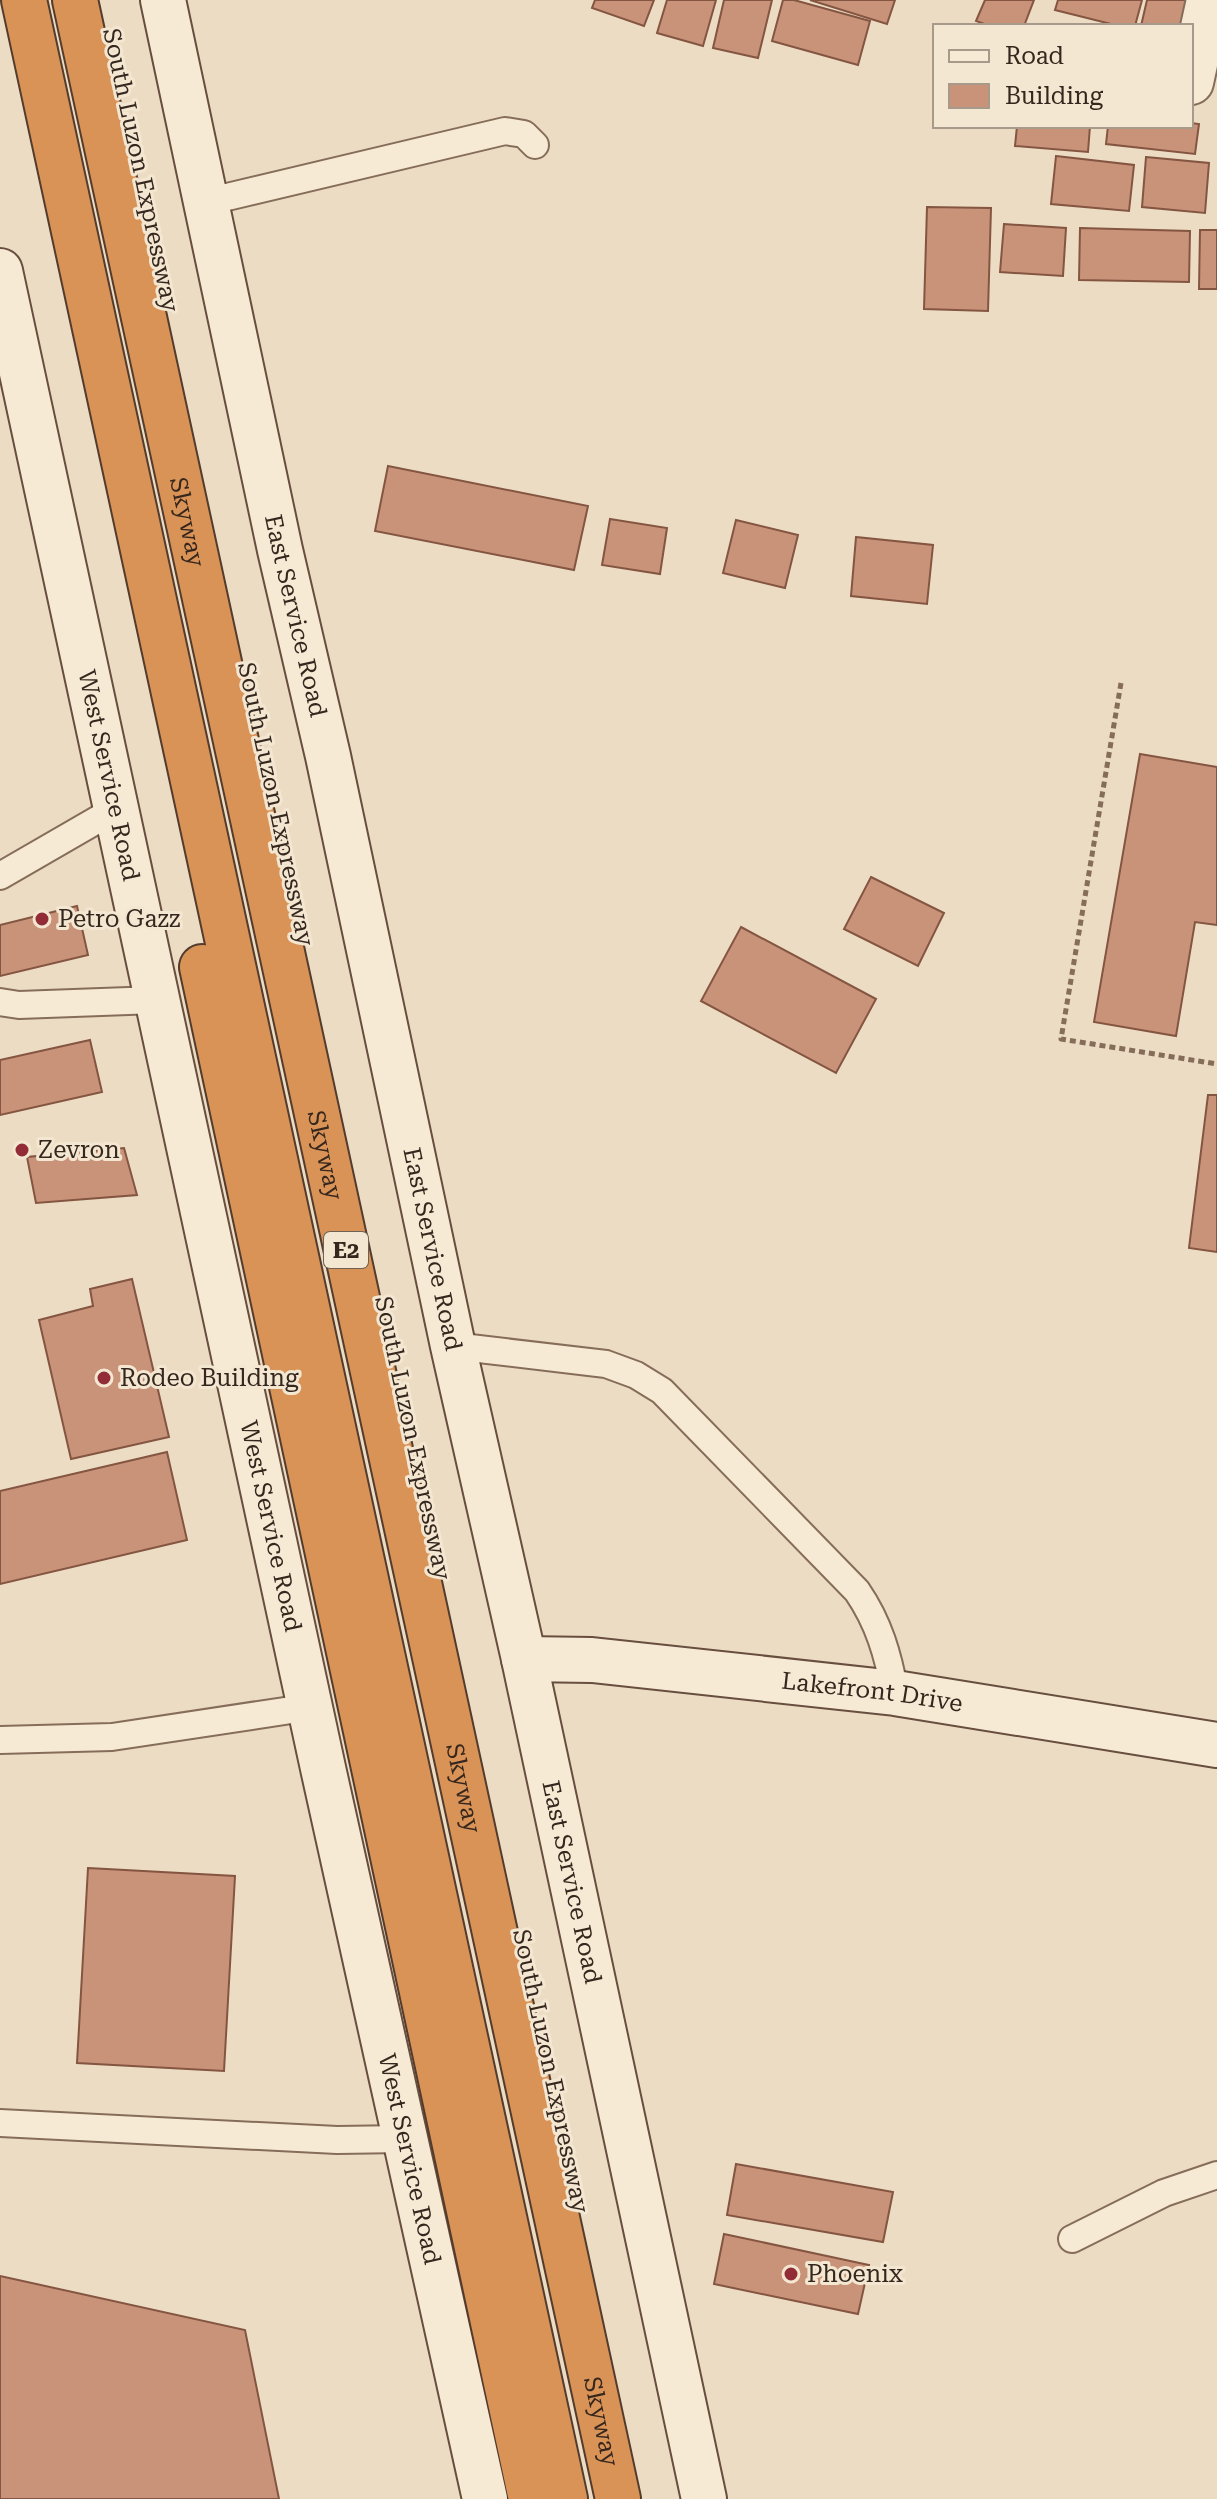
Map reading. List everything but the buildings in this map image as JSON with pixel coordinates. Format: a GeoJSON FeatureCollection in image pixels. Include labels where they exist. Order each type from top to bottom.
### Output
{"type":"FeatureCollection","features":[{"type":"Feature","properties":{"kind":"highway","name":"Skyway"},"geometry":{"type":"LineString","coordinates":[[24,0],[191,777],[393,1690],[565,2499]]}},
{"type":"Feature","properties":{"kind":"highway","name":"Skyway"},"geometry":{"type":"LineString","coordinates":[[75,0],[238,763],[443,1687],[618,2499]]}},
{"type":"Feature","properties":{"kind":"highway","name":"South Luzon Expressway"},"geometry":{"type":"LineString","coordinates":[[104,0],[644,2499]]}},
{"type":"Feature","properties":{"kind":"highway"},"geometry":{"type":"LineString","coordinates":[[0,34],[531,2499]]}},
{"type":"Feature","properties":{"kind":"main road","name":"East Service Road"},"geometry":{"type":"LineString","coordinates":[[163,0],[704,2499]]}},
{"type":"Feature","properties":{"kind":"main road"},"geometry":{"type":"LineString","coordinates":[[1193,73],[1209,0]]}},
{"type":"Feature","properties":{"kind":"main road"},"geometry":{"type":"LineString","coordinates":[[1193,100],[1217,101]]}},
{"type":"Feature","properties":{"kind":"main road","name":"West Service Road"},"geometry":{"type":"LineString","coordinates":[[0,271],[156,1000],[485,2499]]}},
{"type":"Feature","properties":{"kind":"main road","name":"Lakefront Drive"},"geometry":{"type":"LineString","coordinates":[[524,1659],[592,1660],[895,1693],[1217,1745]]}},
{"type":"Feature","properties":{"kind":"lane"},"geometry":{"type":"LineString","coordinates":[[206,202],[505,131],[524,134],[535,145]]}},
{"type":"Feature","properties":{"kind":"lane"},"geometry":{"type":"LineString","coordinates":[[0,876],[116,809]]}},
{"type":"Feature","properties":{"kind":"lane"},"geometry":{"type":"LineString","coordinates":[[0,1002],[19,1005],[156,1000]]}},
{"type":"Feature","properties":{"kind":"lane"},"geometry":{"type":"LineString","coordinates":[[453,1346],[606,1364],[636,1375],[662,1391],[857,1591],[886,1646],[895,1693]]}},
{"type":"Feature","properties":{"kind":"lane"},"geometry":{"type":"LineString","coordinates":[[0,1740],[112,1737],[311,1707]]}},
{"type":"Feature","properties":{"kind":"lane"},"geometry":{"type":"LineString","coordinates":[[0,2123],[337,2140],[404,2139]]}},
{"type":"Feature","properties":{"kind":"lane"},"geometry":{"type":"LineString","coordinates":[[1072,2239],[1164,2193],[1217,2175]]}},
{"type":"Feature","properties":{"kind":"path"},"geometry":{"type":"LineString","coordinates":[[1121,683],[1061,1039],[1217,1064]]}},
{"type":"Feature","properties":{"kind":"place","name":"Petro Gazz"},"geometry":{"type":"Point","coordinates":[42,919]}},
{"type":"Feature","properties":{"kind":"place","name":"Zevron"},"geometry":{"type":"Point","coordinates":[22,1150]}},
{"type":"Feature","properties":{"kind":"place","name":"Rodeo Building"},"geometry":{"type":"Point","coordinates":[104,1378]}},
{"type":"Feature","properties":{"kind":"place","name":"Phoenix"},"geometry":{"type":"Point","coordinates":[791,2274]}}]}
